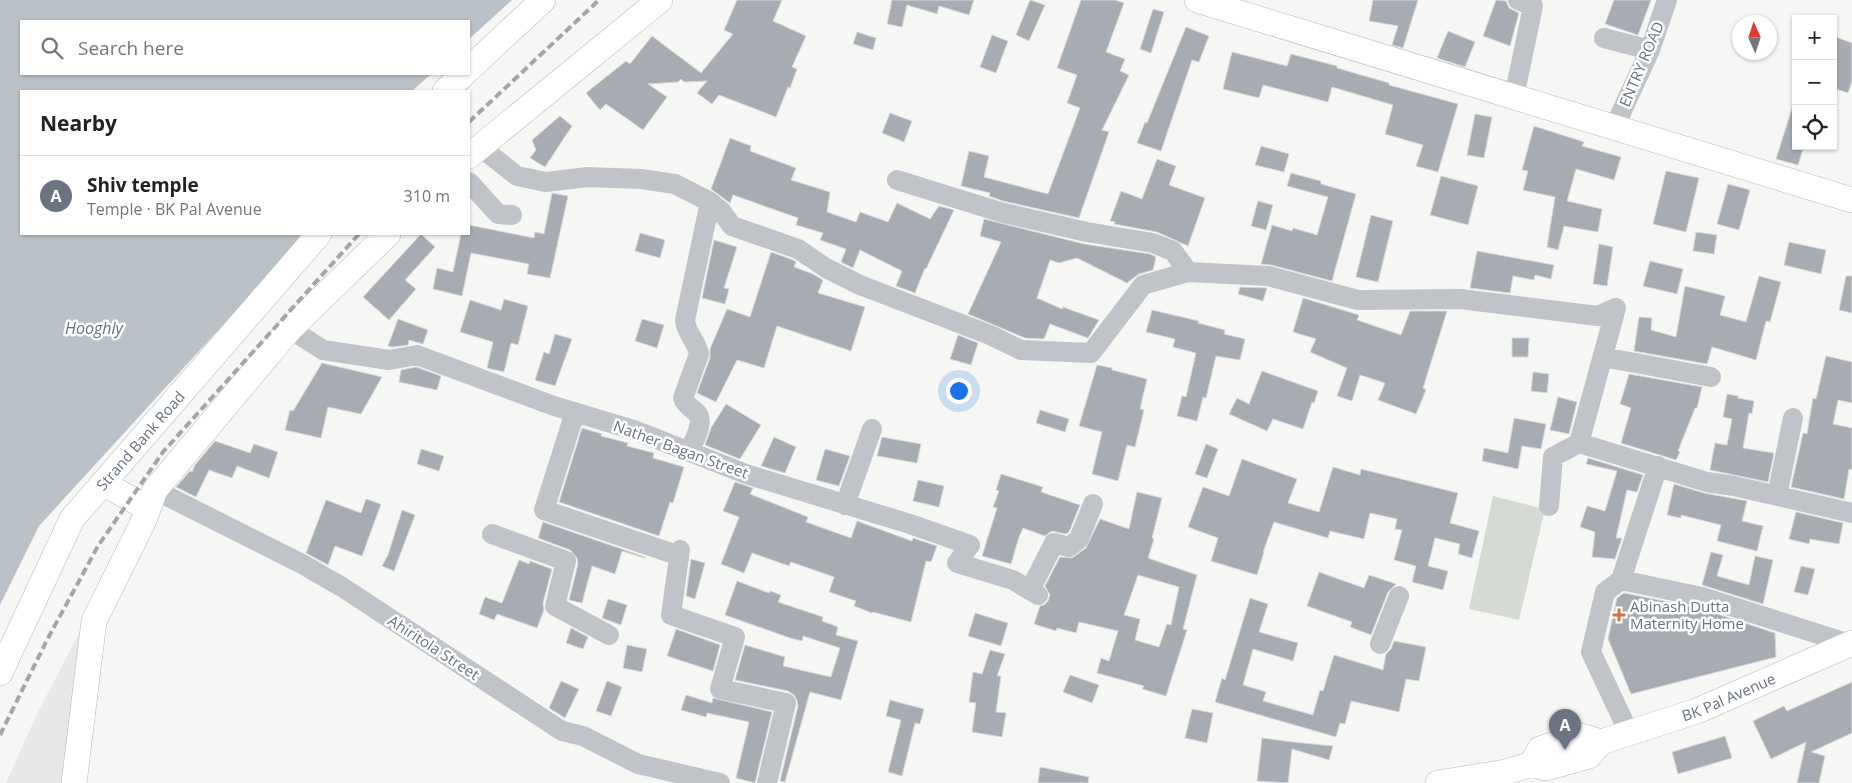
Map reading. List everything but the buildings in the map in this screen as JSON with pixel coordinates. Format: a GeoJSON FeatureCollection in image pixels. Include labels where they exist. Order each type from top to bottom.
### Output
{"type":"FeatureCollection","features":[{"type":"Feature","properties":{"kind":"main road"},"geometry":{"type":"LineString","coordinates":[[470,68],[543,0]]}},
{"type":"Feature","properties":{"kind":"main road"},"geometry":{"type":"LineString","coordinates":[[474,151],[660,0]]}},
{"type":"Feature","properties":{"kind":"main road"},"geometry":{"type":"LineString","coordinates":[[1197,0],[1852,200]]}},
{"type":"Feature","properties":{"kind":"main road"},"geometry":{"type":"LineString","coordinates":[[446,90],[463,75]]}},
{"type":"Feature","properties":{"kind":"main road","name":"Strand Bank Road"},"geometry":{"type":"LineString","coordinates":[[0,673],[72,519],[318,235]]}},
{"type":"Feature","properties":{"kind":"main road"},"geometry":{"type":"LineString","coordinates":[[74,783],[94,620],[144,520],[151,499],[290,329],[387,235]]}},
{"type":"Feature","properties":{"kind":"main road"},"geometry":{"type":"LineString","coordinates":[[103,483],[151,499]]}},
{"type":"Feature","properties":{"kind":"main road","name":"BK Pal Avenue"},"geometry":{"type":"LineString","coordinates":[[1438,783],[1546,768],[1589,756],[1601,742],[1697,711],[1851,644]]}},
{"type":"Feature","properties":{"kind":"street"},"geometry":{"type":"LineString","coordinates":[[1514,97],[1533,6],[1518,0]]}},
{"type":"Feature","properties":{"kind":"street","name":"ENTRY ROAD"},"geometry":{"type":"LineString","coordinates":[[1614,128],[1650,50],[1667,0]]}},
{"type":"Feature","properties":{"kind":"street"},"geometry":{"type":"LineString","coordinates":[[1604,38],[1650,50]]}},
{"type":"Feature","properties":{"kind":"street"},"geometry":{"type":"LineString","coordinates":[[474,151],[517,176],[546,182],[588,177],[641,179],[675,184],[710,202],[721,211],[732,226],[798,249],[826,268],[860,285],[990,335],[1021,350],[1091,353],[1143,285],[1188,272],[1268,276],[1358,300],[1460,299],[1598,316],[1616,308],[1579,443]]}},
{"type":"Feature","properties":{"kind":"street"},"geometry":{"type":"LineString","coordinates":[[897,180],[1000,212],[1087,232],[1154,243],[1173,251],[1188,272]]}},
{"type":"Feature","properties":{"kind":"street"},"geometry":{"type":"LineString","coordinates":[[470,183],[498,214],[512,215]]}},
{"type":"Feature","properties":{"kind":"street"},"geometry":{"type":"LineString","coordinates":[[689,452],[700,421],[698,415],[684,402],[683,398],[699,354],[698,347],[686,328],[685,320],[710,202]]}},
{"type":"Feature","properties":{"kind":"street","name":"Nather Bagan Street"},"geometry":{"type":"LineString","coordinates":[[290,329],[323,350],[389,360],[418,355],[575,412],[634,430],[746,474],[970,545],[957,563],[1013,580],[1034,593],[1054,543],[1069,547],[1079,540],[1093,504]]}},
{"type":"Feature","properties":{"kind":"street"},"geometry":{"type":"LineString","coordinates":[[1603,357],[1711,377]]}},
{"type":"Feature","properties":{"kind":"street"},"geometry":{"type":"LineString","coordinates":[[575,412],[544,510],[674,551],[671,615],[735,637],[720,688],[786,703],[767,783]]}},
{"type":"Feature","properties":{"kind":"street"},"geometry":{"type":"LineString","coordinates":[[1777,496],[1792,418]]}},
{"type":"Feature","properties":{"kind":"street"},"geometry":{"type":"LineString","coordinates":[[845,505],[872,429]]}},
{"type":"Feature","properties":{"kind":"street"},"geometry":{"type":"LineString","coordinates":[[1549,506],[1553,457],[1579,443],[1707,482],[1852,514]]}},
{"type":"Feature","properties":{"kind":"street"},"geometry":{"type":"LineString","coordinates":[[1629,733],[1591,652],[1605,592],[1621,580],[1658,466]]}},
{"type":"Feature","properties":{"kind":"street","name":"Ahiritola Street"},"geometry":{"type":"LineString","coordinates":[[151,499],[302,564],[342,587],[562,731],[583,736],[638,764],[720,783]]}},
{"type":"Feature","properties":{"kind":"street"},"geometry":{"type":"LineString","coordinates":[[492,534],[566,561],[555,606],[609,635]]}},
{"type":"Feature","properties":{"kind":"street"},"geometry":{"type":"LineString","coordinates":[[1621,580],[1702,597],[1851,644]]}},
{"type":"Feature","properties":{"kind":"street"},"geometry":{"type":"LineString","coordinates":[[1380,644],[1399,596]]}},
{"type":"Feature","properties":{"kind":"shaded area"},"geometry":{"type":"Polygon","coordinates":[[[1493,496],[1545,509],[1519,620],[1469,609],[1493,496]]]}},
{"type":"Feature","properties":{"kind":"shaded area"},"geometry":{"type":"Polygon","coordinates":[[[85,622],[68,783],[6,783],[36,716],[85,622]]]}},
{"type":"Feature","properties":{"kind":"water","name":"Hooghly"},"geometry":{"type":"Polygon","coordinates":[[[0,0],[512,0],[470,38],[470,20],[20,20],[20,75],[430,75],[413,90],[20,90],[20,235],[305,235],[39,526],[0,605],[0,0]]]}},
{"type":"Feature","properties":{"kind":"railway"},"geometry":{"type":"LineString","coordinates":[[470,121],[599,0]]}},
{"type":"Feature","properties":{"kind":"railway"},"geometry":{"type":"LineString","coordinates":[[0,735],[47,640],[98,546],[163,452],[358,235]]}},
{"type":"Feature","properties":{"kind":"place","name":"Abinash Dutta Maternity Home"},"geometry":{"type":"Point","coordinates":[1619,615]}},
{"type":"Feature","properties":{"kind":"place","name":"Shiv temple"},"geometry":{"type":"Point","coordinates":[1565,750]}}]}
